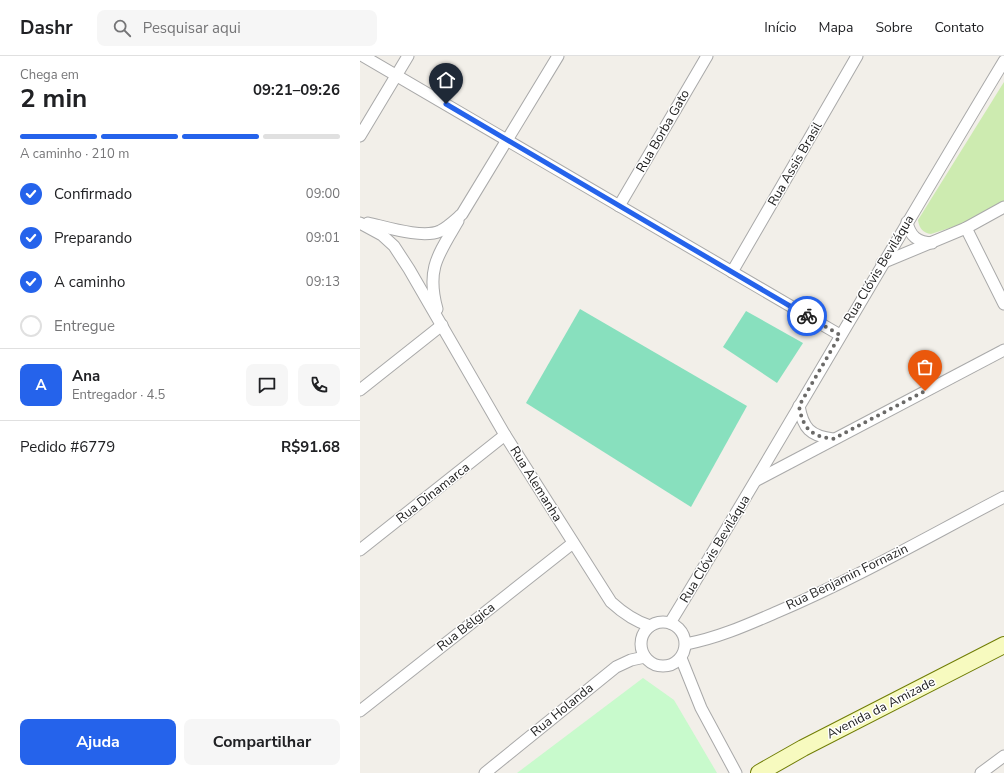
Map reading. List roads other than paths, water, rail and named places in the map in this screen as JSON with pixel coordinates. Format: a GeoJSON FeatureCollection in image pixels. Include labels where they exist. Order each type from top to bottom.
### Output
{"type":"FeatureCollection","features":[{"type":"Feature","properties":{"kind":"main road","name":"Avenida da Amizade"},"geometry":{"type":"LineString","coordinates":[[759,773],[803,748],[1004,644]]}},
{"type":"Feature","properties":{"kind":"street"},"geometry":{"type":"LineString","coordinates":[[363,56],[840,335]]}},
{"type":"Feature","properties":{"kind":"street"},"geometry":{"type":"LineString","coordinates":[[360,136],[408,56]]}},
{"type":"Feature","properties":{"kind":"street","name":"Rua Alemanha"},"geometry":{"type":"LineString","coordinates":[[442,325],[434,296],[432,278],[435,262],[462,214],[508,141],[558,56]]}},
{"type":"Feature","properties":{"kind":"street","name":"Rua Borba Gato"},"geometry":{"type":"LineString","coordinates":[[619,206],[707,56]]}},
{"type":"Feature","properties":{"kind":"street","name":"Rua Assis Brasil"},"geometry":{"type":"LineString","coordinates":[[732,272],[857,56]]}},
{"type":"Feature","properties":{"kind":"street","name":"Rua Clóvis Beviláqua"},"geometry":{"type":"LineString","coordinates":[[670,623],[757,480],[882,263],[1004,61]]}},
{"type":"Feature","properties":{"kind":"street"},"geometry":{"type":"LineString","coordinates":[[882,263],[966,228],[1004,207]]}},
{"type":"Feature","properties":{"kind":"street"},"geometry":{"type":"LineString","coordinates":[[360,222],[426,234],[443,229],[462,214]]}},
{"type":"Feature","properties":{"kind":"street","name":"Rua Alemanha"},"geometry":{"type":"LineString","coordinates":[[360,222],[382,235],[394,246],[410,269],[505,435],[611,602],[636,621],[650,626]]}},
{"type":"Feature","properties":{"kind":"street"},"geometry":{"type":"LineString","coordinates":[[907,222],[909,231],[915,238],[923,242],[932,243]]}},
{"type":"Feature","properties":{"kind":"street"},"geometry":{"type":"LineString","coordinates":[[966,228],[1004,304]]}},
{"type":"Feature","properties":{"kind":"street"},"geometry":{"type":"LineString","coordinates":[[360,390],[442,325]]}},
{"type":"Feature","properties":{"kind":"street"},"geometry":{"type":"LineString","coordinates":[[757,480],[1004,350]]}},
{"type":"Feature","properties":{"kind":"street"},"geometry":{"type":"LineString","coordinates":[[799,406],[801,419],[808,430],[820,437],[833,439]]}},
{"type":"Feature","properties":{"kind":"street","name":"Rua Dinamarca"},"geometry":{"type":"LineString","coordinates":[[360,550],[505,435]]}},
{"type":"Feature","properties":{"kind":"street","name":"Rua Benjamin Fornazin"},"geometry":{"type":"LineString","coordinates":[[686,644],[728,633],[806,599],[1004,497]]}},
{"type":"Feature","properties":{"kind":"street","name":"Rua Bélgica"},"geometry":{"type":"LineString","coordinates":[[360,711],[573,543]]}},
{"type":"Feature","properties":{"kind":"street"},"geometry":{"type":"LineString","coordinates":[[656,623],[670,623],[681,631],[686,644],[681,658],[675,664],[667,667],[658,666],[651,663],[645,657],[642,651],[642,637],[650,626],[656,623]]}},
{"type":"Feature","properties":{"kind":"street","name":"Rua Holanda"},"geometry":{"type":"LineString","coordinates":[[485,773],[616,667],[631,660],[645,657]]}},
{"type":"Feature","properties":{"kind":"street"},"geometry":{"type":"LineString","coordinates":[[681,658],[702,708],[736,773]]}},
{"type":"Feature","properties":{"kind":"street"},"geometry":{"type":"LineString","coordinates":[[981,773],[1004,756]]}}]}
